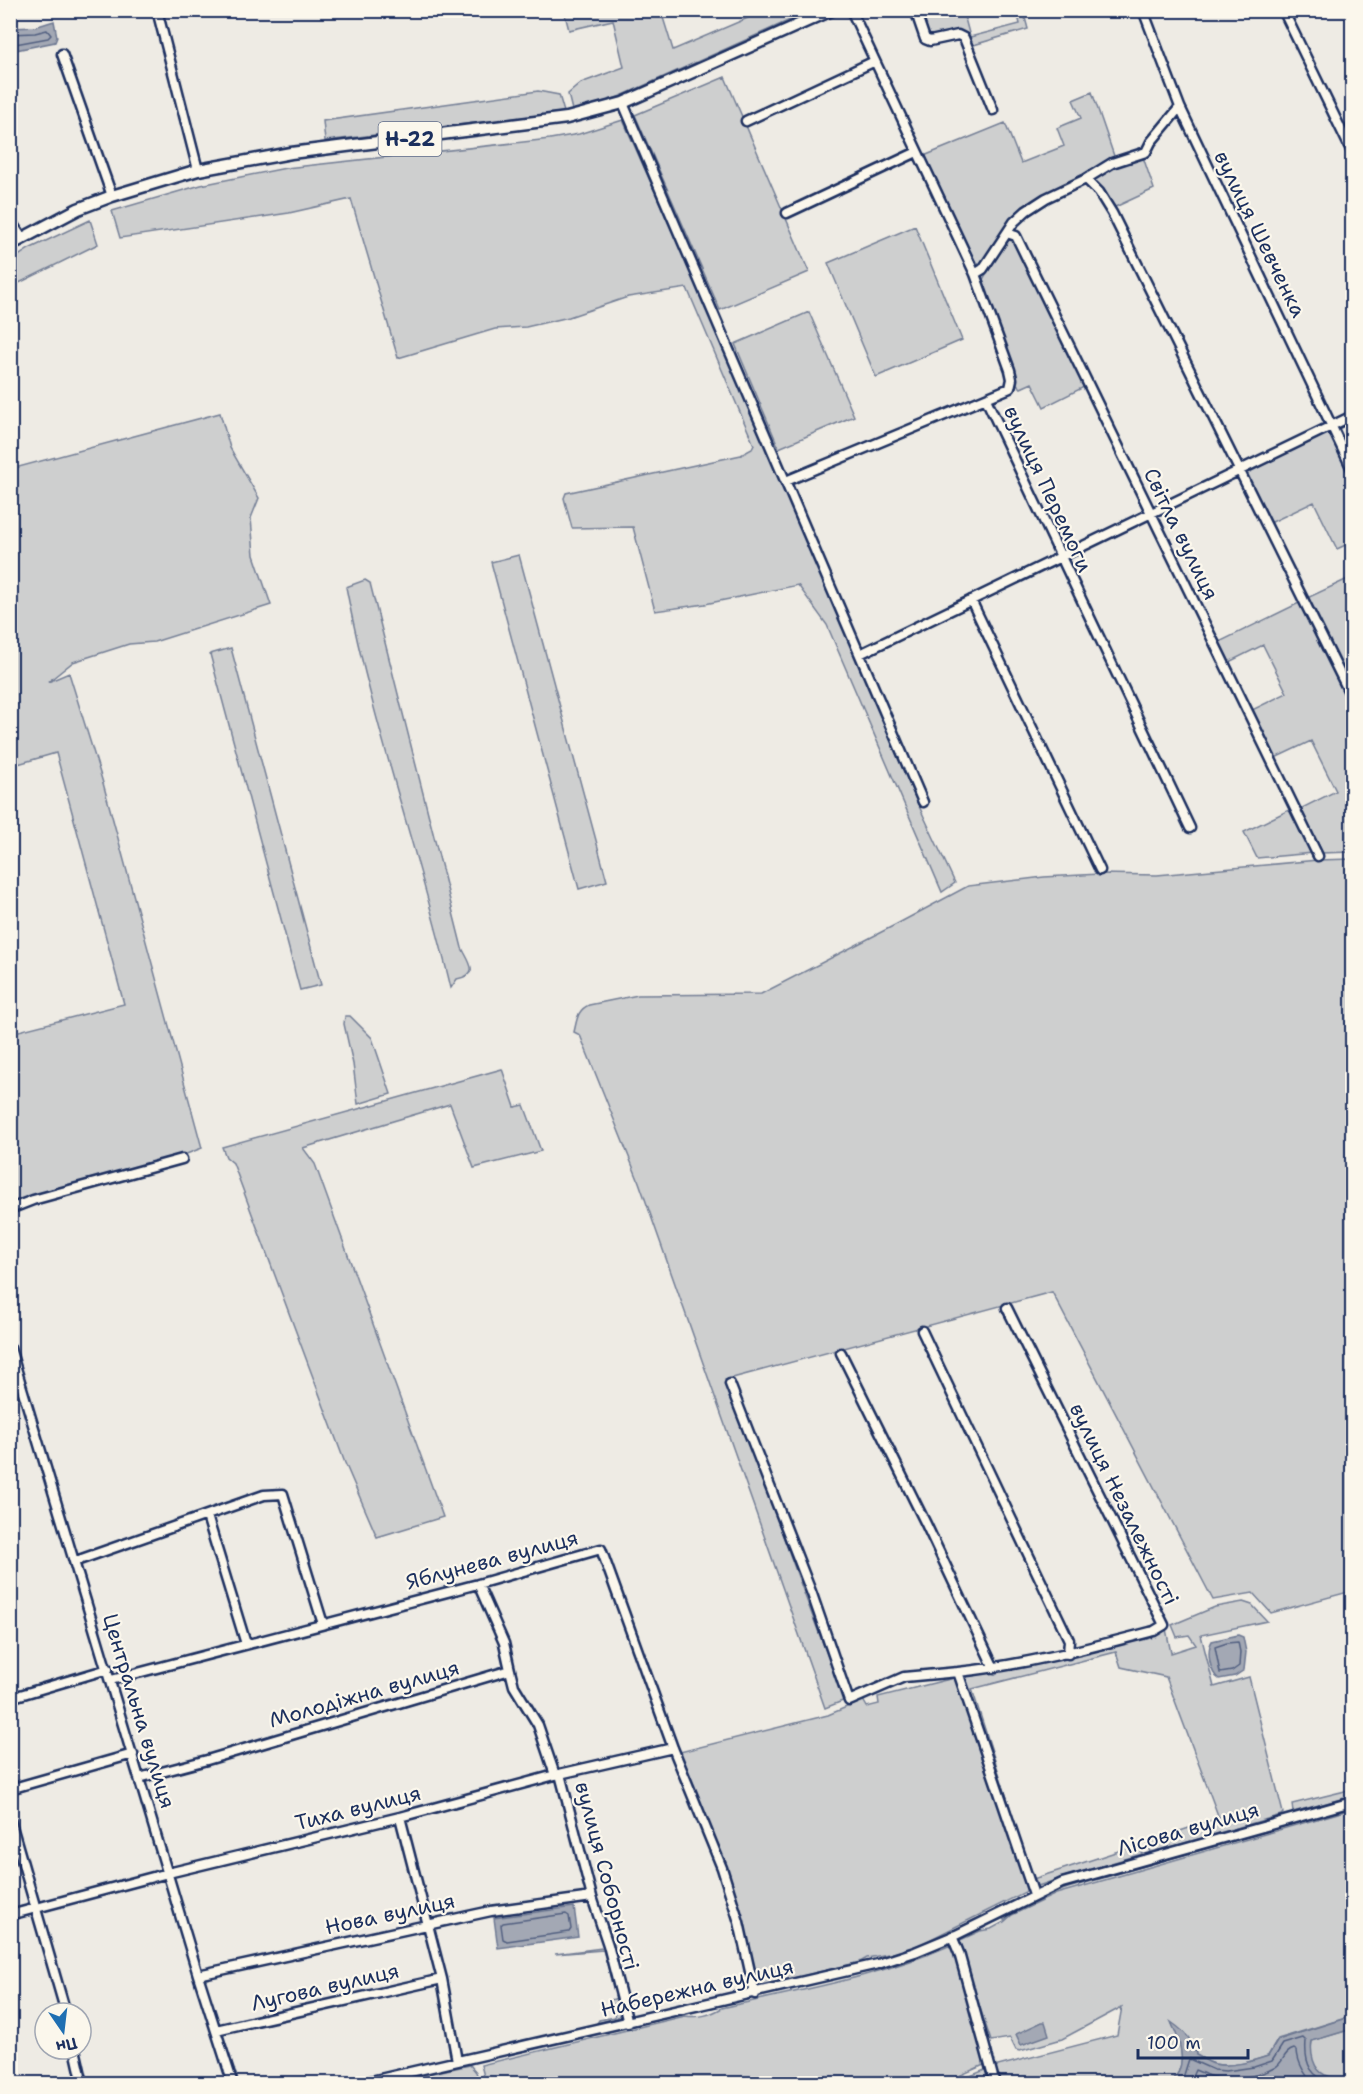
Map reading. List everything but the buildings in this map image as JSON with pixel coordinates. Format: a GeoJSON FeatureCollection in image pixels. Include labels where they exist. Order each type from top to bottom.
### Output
{"type":"FeatureCollection","features":[{"type":"Feature","properties":{"kind":"main road","name":"Н-22"},"geometry":{"type":"LineString","coordinates":[[10,245],[78,209],[112,196],[198,170],[291,153],[567,118],[623,103],[832,10]]}},
{"type":"Feature","properties":{"kind":"street"},"geometry":{"type":"LineString","coordinates":[[157,10],[198,170]]}},
{"type":"Feature","properties":{"kind":"street","name":"вулиця Перемоги"},"geometry":{"type":"LineString","coordinates":[[851,10],[975,274],[1010,370],[1012,380],[1010,388],[986,399],[1190,828]]}},
{"type":"Feature","properties":{"kind":"street"},"geometry":{"type":"LineString","coordinates":[[915,10],[926,39],[930,41],[958,35],[964,38],[993,110]]}},
{"type":"Feature","properties":{"kind":"street","name":"вулиця Шевченка"},"geometry":{"type":"LineString","coordinates":[[1143,10],[1180,107],[1353,469]]}},
{"type":"Feature","properties":{"kind":"street"},"geometry":{"type":"LineString","coordinates":[[1283,10],[1353,152]]}},
{"type":"Feature","properties":{"kind":"street"},"geometry":{"type":"LineString","coordinates":[[62,54],[112,196]]}},
{"type":"Feature","properties":{"kind":"street"},"geometry":{"type":"LineString","coordinates":[[746,121],[875,61]]}},
{"type":"Feature","properties":{"kind":"street"},"geometry":{"type":"LineString","coordinates":[[623,103],[923,802]]}},
{"type":"Feature","properties":{"kind":"street"},"geometry":{"type":"LineString","coordinates":[[975,274],[983,269],[1007,233],[1026,211],[1046,198],[1112,164],[1146,152],[1151,142],[1180,107]]}},
{"type":"Feature","properties":{"kind":"street"},"geometry":{"type":"LineString","coordinates":[[787,213],[917,152]]}},
{"type":"Feature","properties":{"kind":"street"},"geometry":{"type":"LineString","coordinates":[[1086,179],[1099,192],[1112,213],[1353,698]]}},
{"type":"Feature","properties":{"kind":"street"},"geometry":{"type":"LineString","coordinates":[[10,220],[22,238]]}},
{"type":"Feature","properties":{"kind":"street","name":"Світла вулиця"},"geometry":{"type":"LineString","coordinates":[[1007,233],[1016,236],[1318,856]]}},
{"type":"Feature","properties":{"kind":"street"},"geometry":{"type":"LineString","coordinates":[[786,481],[986,399]]}},
{"type":"Feature","properties":{"kind":"street"},"geometry":{"type":"LineString","coordinates":[[860,654],[1353,416]]}},
{"type":"Feature","properties":{"kind":"street"},"geometry":{"type":"LineString","coordinates":[[971,600],[1100,870]]}},
{"type":"Feature","properties":{"kind":"street"},"geometry":{"type":"LineString","coordinates":[[10,1209],[33,1200],[182,1159]]}},
{"type":"Feature","properties":{"kind":"street","name":"вулиця Незалежності"},"geometry":{"type":"LineString","coordinates":[[730,1384],[812,1594],[849,1701],[904,1677],[994,1668],[1068,1654],[1154,1631],[1164,1626],[1007,1308]]}},
{"type":"Feature","properties":{"kind":"street"},"geometry":{"type":"LineString","coordinates":[[922,1331],[1069,1640],[1068,1654]]}},
{"type":"Feature","properties":{"kind":"street","name":"Центральна вулиця"},"geometry":{"type":"LineString","coordinates":[[10,1348],[76,1561],[198,1975],[233,2084]]}},
{"type":"Feature","properties":{"kind":"street"},"geometry":{"type":"LineString","coordinates":[[841,1353],[994,1668]]}},
{"type":"Feature","properties":{"kind":"street"},"geometry":{"type":"LineString","coordinates":[[76,1561],[264,1496],[283,1494],[323,1624]]}},
{"type":"Feature","properties":{"kind":"street"},"geometry":{"type":"LineString","coordinates":[[207,1516],[246,1644]]}},
{"type":"Feature","properties":{"kind":"street","name":"Яблунева вулиця"},"geometry":{"type":"LineString","coordinates":[[111,1680],[478,1584],[601,1549],[673,1748],[722,1869],[739,1922],[755,1994]]}},
{"type":"Feature","properties":{"kind":"street"},"geometry":{"type":"LineString","coordinates":[[478,1584],[504,1643],[514,1686],[538,1725],[557,1774]]}},
{"type":"Feature","properties":{"kind":"street"},"geometry":{"type":"LineString","coordinates":[[10,1698],[108,1669]]}},
{"type":"Feature","properties":{"kind":"street","name":"Молодіжна вулиця"},"geometry":{"type":"LineString","coordinates":[[139,1778],[510,1670]]}},
{"type":"Feature","properties":{"kind":"street"},"geometry":{"type":"LineString","coordinates":[[958,1672],[1034,1895]]}},
{"type":"Feature","properties":{"kind":"street","name":"Тиха вулиця"},"geometry":{"type":"LineString","coordinates":[[168,1873],[400,1816],[557,1774],[673,1748]]}},
{"type":"Feature","properties":{"kind":"street"},"geometry":{"type":"LineString","coordinates":[[10,1789],[133,1754]]}},
{"type":"Feature","properties":{"kind":"street","name":"вулиця Соборності"},"geometry":{"type":"LineString","coordinates":[[557,1774],[608,1946],[628,2023]]}},
{"type":"Feature","properties":{"kind":"street","name":"Лісова вулиця"},"geometry":{"type":"LineString","coordinates":[[1034,1895],[1062,1883],[1353,1802]]}},
{"type":"Feature","properties":{"kind":"street"},"geometry":{"type":"LineString","coordinates":[[400,1816],[442,1979],[457,2061]]}},
{"type":"Feature","properties":{"kind":"street"},"geometry":{"type":"LineString","coordinates":[[10,1818],[63,2001]]}},
{"type":"Feature","properties":{"kind":"street"},"geometry":{"type":"LineString","coordinates":[[10,1915],[168,1873]]}},
{"type":"Feature","properties":{"kind":"street","name":"Набережна вулиця"},"geometry":{"type":"LineString","coordinates":[[358,2084],[878,1964],[915,1952],[952,1936],[1034,1895]]}},
{"type":"Feature","properties":{"kind":"street","name":"Нова вулиця"},"geometry":{"type":"LineString","coordinates":[[198,1975],[428,1923],[491,1911],[592,1897]]}},
{"type":"Feature","properties":{"kind":"street"},"geometry":{"type":"LineString","coordinates":[[952,1936],[959,1953],[995,2084]]}},
{"type":"Feature","properties":{"kind":"street","name":"Лугова вулиця"},"geometry":{"type":"LineString","coordinates":[[216,2030],[442,1979]]}},
{"type":"Feature","properties":{"kind":"street"},"geometry":{"type":"LineString","coordinates":[[78,2061],[83,2084]]}},
{"type":"Feature","properties":{"kind":"shaded area"},"geometry":{"type":"Polygon","coordinates":[[[564,11],[661,11],[673,50],[764,11],[810,11],[621,96],[572,110],[568,94],[581,83],[624,67],[613,20],[569,30],[564,11]]]}},
{"type":"Feature","properties":{"kind":"shaded area"},"geometry":{"type":"Polygon","coordinates":[[[919,11],[963,11],[970,37],[1020,24],[1017,11],[1037,11],[1024,14],[1028,29],[970,46],[966,36],[928,37],[919,11]]]}},
{"type":"Feature","properties":{"kind":"shaded area"},"geometry":{"type":"Polygon","coordinates":[[[725,77],[809,272],[720,310],[635,115],[725,77]]]}},
{"type":"Feature","properties":{"kind":"shaded area"},"geometry":{"type":"Polygon","coordinates":[[[538,91],[559,95],[564,112],[325,141],[323,121],[538,91]]]}},
{"type":"Feature","properties":{"kind":"shaded area"},"geometry":{"type":"Polygon","coordinates":[[[1092,92],[1114,156],[1011,220],[982,263],[975,265],[924,156],[1005,123],[1021,163],[1064,146],[1057,128],[1081,118],[1073,100],[1092,92]]]}},
{"type":"Feature","properties":{"kind":"shaded area"},"geometry":{"type":"Polygon","coordinates":[[[623,120],[710,316],[918,804],[955,883],[942,892],[827,625],[798,585],[705,604],[655,611],[633,527],[572,528],[564,498],[566,493],[741,455],[752,449],[754,445],[687,288],[628,297],[569,317],[526,327],[495,329],[398,358],[351,199],[289,213],[120,238],[112,211],[201,185],[286,168],[550,139],[579,134],[623,120]]]}},
{"type":"Feature","properties":{"kind":"shaded area"},"geometry":{"type":"Polygon","coordinates":[[[1143,157],[1154,189],[1113,208],[1092,181],[1114,167],[1143,157]]]}},
{"type":"Feature","properties":{"kind":"shaded area"},"geometry":{"type":"Polygon","coordinates":[[[90,220],[98,244],[11,287],[11,261],[29,249],[90,220]]]}},
{"type":"Feature","properties":{"kind":"shaded area"},"geometry":{"type":"Polygon","coordinates":[[[915,226],[962,340],[876,377],[828,263],[915,226]]]}},
{"type":"Feature","properties":{"kind":"shaded area"},"geometry":{"type":"Polygon","coordinates":[[[1008,237],[1014,239],[1086,386],[1044,407],[1032,383],[1021,388],[1014,381],[1013,371],[982,281],[1008,237]]]}},
{"type":"Feature","properties":{"kind":"shaded area"},"geometry":{"type":"Polygon","coordinates":[[[809,312],[854,416],[779,448],[735,344],[809,312]]]}},
{"type":"Feature","properties":{"kind":"shaded area"},"geometry":{"type":"Polygon","coordinates":[[[220,413],[230,448],[259,498],[251,518],[254,555],[271,605],[154,642],[129,644],[73,662],[48,682],[69,673],[103,783],[202,1148],[176,1158],[11,1206],[11,1033],[124,1004],[56,753],[11,766],[11,469],[220,413]]]}},
{"type":"Feature","properties":{"kind":"shaded area"},"geometry":{"type":"Polygon","coordinates":[[[1330,431],[1352,478],[1352,542],[1337,549],[1314,502],[1270,523],[1245,472],[1330,431]]]}},
{"type":"Feature","properties":{"kind":"shaded area"},"geometry":{"type":"Polygon","coordinates":[[[519,555],[607,881],[579,889],[491,562],[519,555]]]}},
{"type":"Feature","properties":{"kind":"shaded area"},"geometry":{"type":"Polygon","coordinates":[[[1352,577],[1352,691],[1307,598],[1352,577]]]}},
{"type":"Feature","properties":{"kind":"shaded area"},"geometry":{"type":"Polygon","coordinates":[[[365,580],[370,583],[462,948],[471,968],[469,974],[457,979],[451,988],[382,738],[346,587],[365,580]]]}},
{"type":"Feature","properties":{"kind":"shaded area"},"geometry":{"type":"Polygon","coordinates":[[[1301,602],[1352,706],[1352,852],[1320,853],[1298,810],[1336,791],[1311,741],[1273,759],[1250,711],[1287,693],[1263,645],[1227,663],[1217,643],[1301,602]]]}},
{"type":"Feature","properties":{"kind":"shaded area"},"geometry":{"type":"Polygon","coordinates":[[[231,648],[321,985],[300,990],[210,654],[231,648]]]}},
{"type":"Feature","properties":{"kind":"shaded area"},"geometry":{"type":"Polygon","coordinates":[[[1291,809],[1313,853],[1257,858],[1244,832],[1291,809]]]}},
{"type":"Feature","properties":{"kind":"shaded area"},"geometry":{"type":"Polygon","coordinates":[[[1352,859],[1352,1591],[1271,1613],[1253,1593],[1213,1600],[1052,1292],[725,1380],[845,1700],[825,1708],[639,1182],[580,1035],[574,1032],[580,1013],[589,1005],[638,995],[761,994],[968,886],[1044,877],[1100,874],[1157,875],[1352,859]]]}},
{"type":"Feature","properties":{"kind":"shaded area"},"geometry":{"type":"Polygon","coordinates":[[[345,1016],[350,1016],[372,1038],[391,1094],[358,1104],[353,1064],[344,1024],[345,1016]]]}},
{"type":"Feature","properties":{"kind":"shaded area"},"geometry":{"type":"Polygon","coordinates":[[[502,1069],[515,1107],[524,1105],[541,1151],[474,1168],[450,1104],[303,1148],[315,1164],[443,1517],[377,1537],[345,1463],[233,1163],[226,1157],[222,1147],[502,1069]]]}},
{"type":"Feature","properties":{"kind":"shaded area"},"geometry":{"type":"Polygon","coordinates":[[[1243,1602],[1252,1605],[1267,1621],[1201,1635],[1214,1687],[1249,1677],[1283,1813],[1281,1815],[1150,1853],[1147,1842],[1219,1818],[1166,1677],[1121,1667],[1116,1652],[972,1689],[1033,1879],[1140,1844],[1142,1854],[1038,1886],[1034,1885],[965,1682],[968,1675],[1068,1657],[1166,1629],[1171,1653],[1196,1645],[1189,1635],[1177,1637],[1172,1625],[1215,1607],[1243,1602]]]}},
{"type":"Feature","properties":{"kind":"shaded area"},"geometry":{"type":"Polygon","coordinates":[[[958,1677],[1029,1888],[921,1944],[899,1952],[867,1958],[860,1962],[761,1986],[756,1984],[724,1868],[680,1752],[828,1715],[863,1700],[867,1707],[879,1704],[878,1697],[958,1677]]]}},
{"type":"Feature","properties":{"kind":"shaded area"},"geometry":{"type":"Polygon","coordinates":[[[1352,1783],[1352,1796],[1293,1812],[1292,1804],[1349,1790],[1352,1783]]]}},
{"type":"Feature","properties":{"kind":"shaded area"},"geometry":{"type":"Polygon","coordinates":[[[1352,1805],[1352,1807],[1068,1888],[1034,1901],[1004,1920],[1003,1918],[1010,1911],[1058,1889],[1352,1805]]]}},
{"type":"Feature","properties":{"kind":"shaded area"},"geometry":{"type":"Polygon","coordinates":[[[1352,1809],[1352,2016],[1278,2039],[1268,2056],[1235,2065],[1214,2064],[1196,2055],[1195,2045],[1172,2024],[1182,2055],[1176,2077],[1170,2083],[999,2083],[994,2067],[1117,2035],[1122,2007],[1062,2039],[1020,2051],[1016,2050],[1010,2038],[991,2041],[958,1941],[980,1931],[991,1929],[1012,1915],[1056,1894],[1352,1809]]]}},
{"type":"Feature","properties":{"kind":"shaded area"},"geometry":{"type":"Polygon","coordinates":[[[951,1945],[957,1955],[986,2064],[961,2075],[954,2084],[486,2084],[481,2065],[685,2016],[705,2015],[722,2008],[839,1982],[896,1966],[951,1945]]]}},
{"type":"Feature","properties":{"kind":"shaded area"},"geometry":{"type":"Polygon","coordinates":[[[605,1949],[622,2011],[617,2018],[597,2023],[599,2020],[615,2017],[611,2000],[617,1998],[603,1950],[555,1954],[605,1949]]]}},
{"type":"Feature","properties":{"kind":"shaded area"},"geometry":{"type":"Polygon","coordinates":[[[1352,2029],[1352,2083],[1306,2083],[1312,2041],[1352,2029]]]}},
{"type":"Feature","properties":{"kind":"shaded area"},"geometry":{"type":"Polygon","coordinates":[[[470,2065],[476,2072],[480,2083],[476,2083],[475,2080],[456,2084],[384,2083],[470,2065]]]}},
{"type":"Feature","properties":{"kind":"shaded area"},"geometry":{"type":"Polygon","coordinates":[[[987,2069],[991,2084],[959,2084],[963,2079],[987,2069]]]}},
{"type":"Feature","properties":{"kind":"water"},"geometry":{"type":"Polygon","coordinates":[[[54,21],[57,37],[55,42],[11,51],[11,28],[35,27],[54,21]]]}},
{"type":"Feature","properties":{"kind":"water"},"geometry":{"type":"Polygon","coordinates":[[[1238,1635],[1243,1637],[1246,1652],[1244,1670],[1235,1676],[1219,1679],[1213,1672],[1210,1661],[1210,1645],[1212,1641],[1238,1635]]]}},
{"type":"Feature","properties":{"kind":"water"},"geometry":{"type":"Polygon","coordinates":[[[574,1907],[578,1937],[498,1948],[494,1918],[574,1907]]]}},
{"type":"Feature","properties":{"kind":"water"},"geometry":{"type":"Polygon","coordinates":[[[1352,2016],[1352,2029],[1312,2041],[1311,2046],[1313,2060],[1321,2072],[1352,2083],[1170,2083],[1180,2070],[1181,2062],[1178,2038],[1171,2022],[1187,2036],[1196,2055],[1214,2064],[1235,2065],[1268,2056],[1278,2040],[1352,2016]]]}},
{"type":"Feature","properties":{"kind":"water"},"geometry":{"type":"Polygon","coordinates":[[[1045,2022],[1049,2035],[1021,2045],[1016,2034],[1045,2022]]]}}]}
